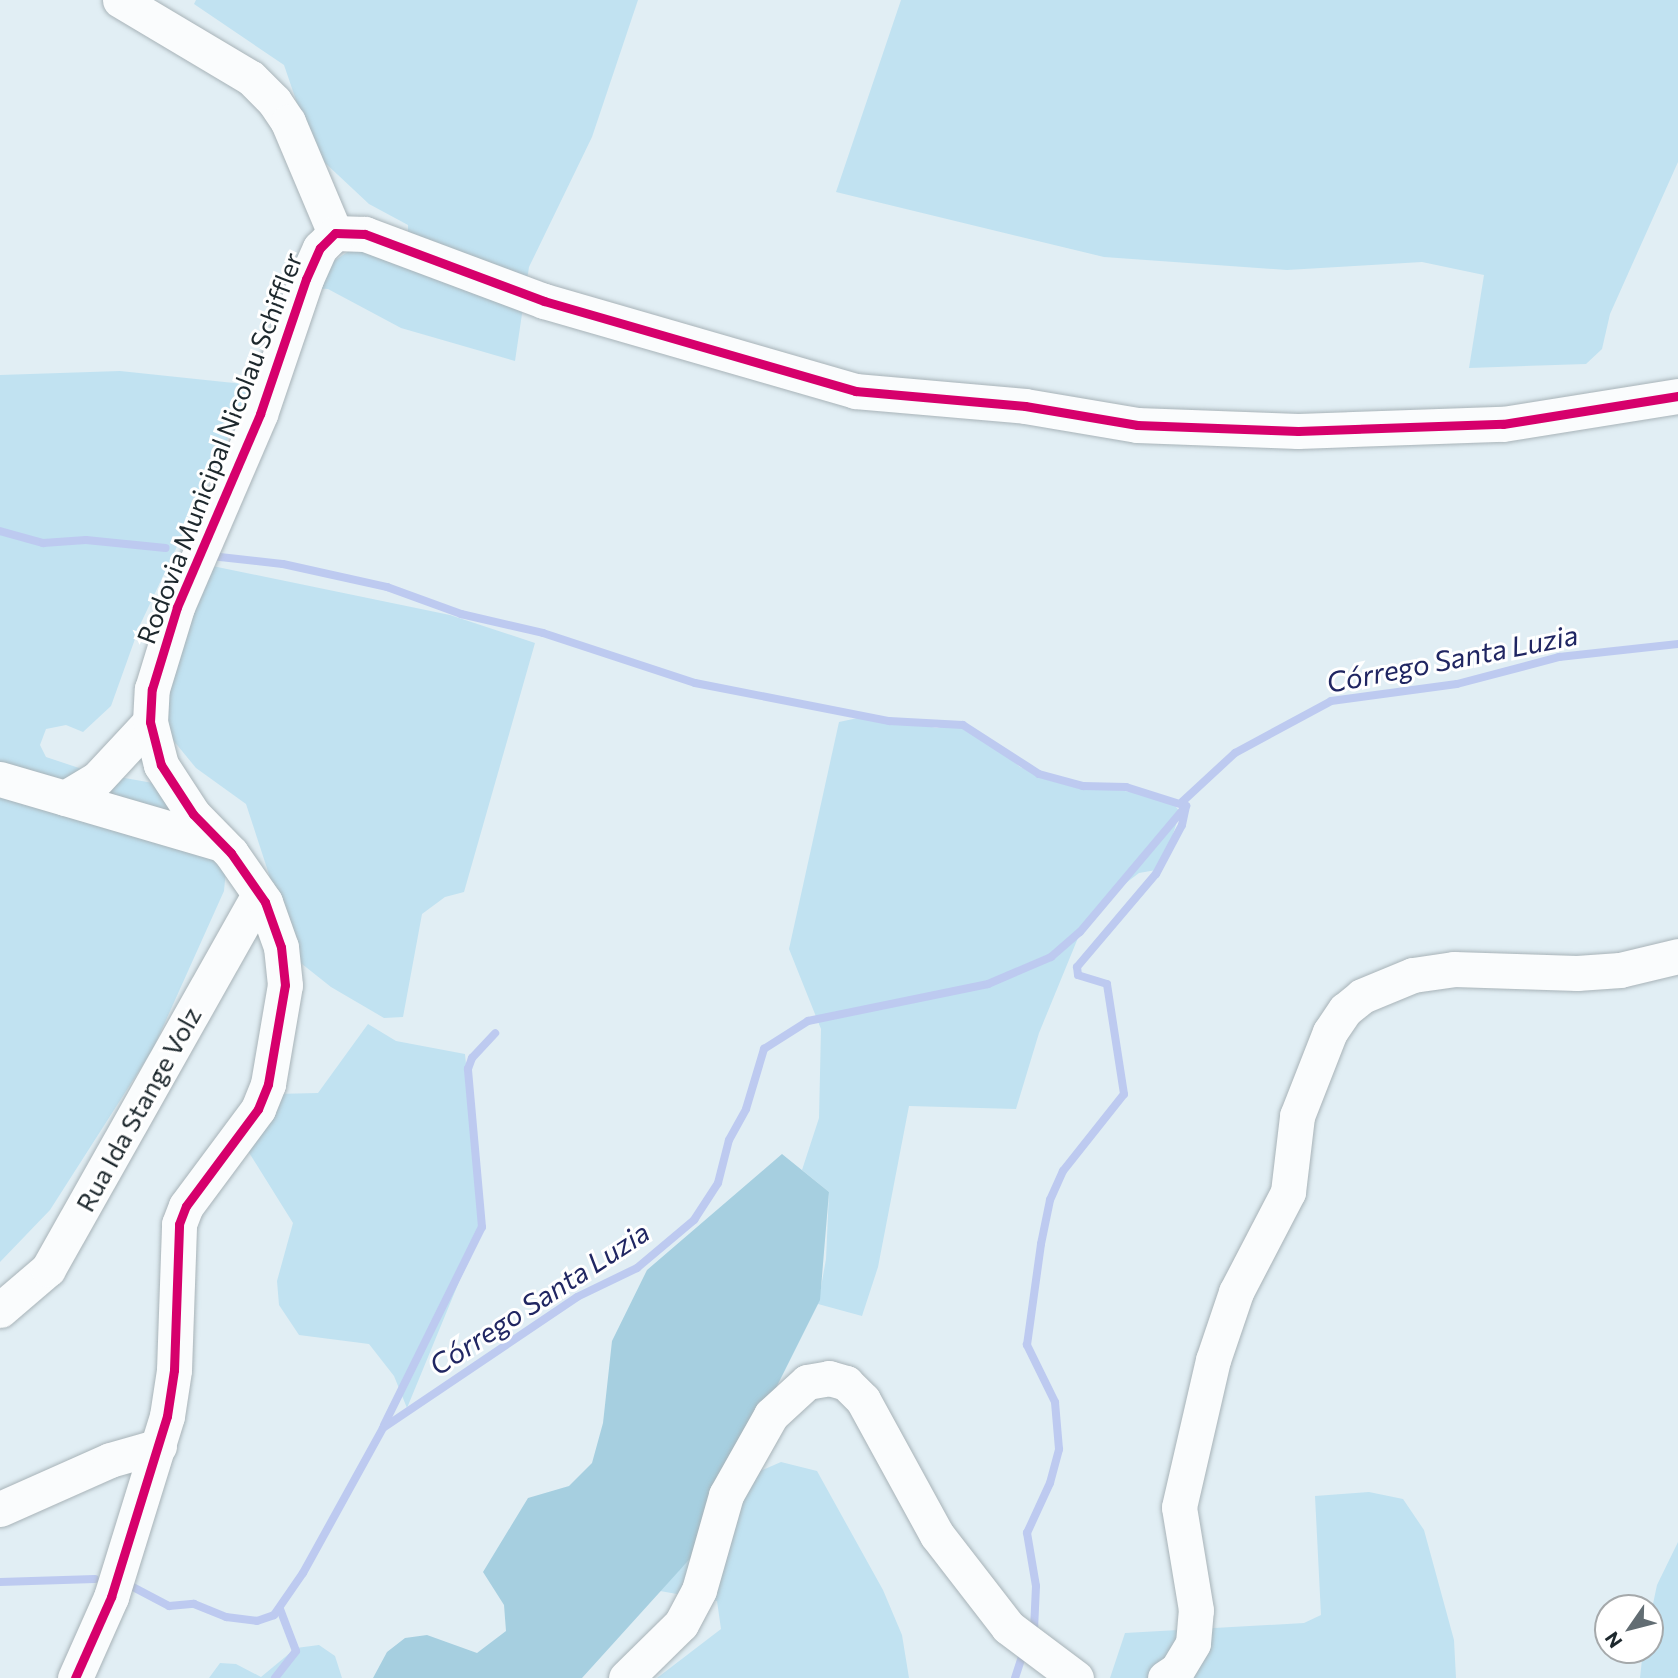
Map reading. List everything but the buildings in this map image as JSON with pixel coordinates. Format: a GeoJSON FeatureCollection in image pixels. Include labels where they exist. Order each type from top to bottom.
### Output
{"type":"FeatureCollection","features":[{"type":"Feature","properties":{"kind":"street"},"geometry":{"type":"LineString","coordinates":[[120,0],[251,78],[274,101],[288,122],[335,233]]}},
{"type":"Feature","properties":{"kind":"street","name":"Rodovia Municipal Nicolau Schiffler"},"geometry":{"type":"LineString","coordinates":[[75,1678],[111,1597],[159,1447],[174,1370],[179,1224],[186,1206],[247,1129],[268,1084],[285,965],[273,921],[259,894],[222,844],[193,814],[161,765],[150,722],[156,671],[177,607],[260,414],[306,279],[320,248],[335,233],[365,234],[544,301],[855,391],[1025,406],[1138,425],[1298,431],[1503,424],[1678,396]]}},
{"type":"Feature","properties":{"kind":"street"},"geometry":{"type":"LineString","coordinates":[[65,798],[97,779],[150,722]]}},
{"type":"Feature","properties":{"kind":"street"},"geometry":{"type":"LineString","coordinates":[[0,779],[222,844]]}},
{"type":"Feature","properties":{"kind":"street","name":"Rua Ida Stange Volz"},"geometry":{"type":"LineString","coordinates":[[0,1310],[48,1269],[259,894]]}},
{"type":"Feature","properties":{"kind":"street"},"geometry":{"type":"LineString","coordinates":[[1165,1678],[1177,1670],[1193,1643],[1196,1610],[1179,1507],[1213,1360],[1236,1292],[1288,1192],[1297,1116],[1330,1032],[1345,1010],[1384,984],[1426,973],[1454,969],[1577,973],[1678,956]]}},
{"type":"Feature","properties":{"kind":"street"},"geometry":{"type":"LineString","coordinates":[[626,1678],[681,1624],[699,1590],[726,1495],[771,1415],[807,1382],[829,1378],[846,1383],[863,1400],[937,1535],[1008,1627],[1076,1678]]}},
{"type":"Feature","properties":{"kind":"street"},"geometry":{"type":"LineString","coordinates":[[0,1509],[110,1460],[159,1447]]}},
{"type":"Feature","properties":{"kind":"shaded area"},"geometry":{"type":"Polygon","coordinates":[[[196,0],[638,0],[592,137],[529,267],[515,361],[401,328],[328,289],[307,288],[321,270],[352,249],[408,244],[408,225],[369,204],[322,160],[310,141],[284,65],[194,4],[196,0]]]}},
{"type":"Feature","properties":{"kind":"shaded area"},"geometry":{"type":"Polygon","coordinates":[[[901,0],[1678,0],[1678,162],[1610,314],[1602,349],[1586,364],[1469,368],[1484,275],[1422,262],[1287,270],[1104,257],[836,192],[901,0]]]}},
{"type":"Feature","properties":{"kind":"shaded area"},"geometry":{"type":"Polygon","coordinates":[[[120,371],[253,385],[140,625],[111,706],[83,732],[66,725],[46,729],[40,745],[46,757],[91,772],[181,788],[206,802],[229,838],[224,891],[153,1049],[50,1210],[0,1262],[0,375],[120,371]]]}},
{"type":"Feature","properties":{"kind":"shaded area"},"geometry":{"type":"Polygon","coordinates":[[[193,562],[450,615],[535,643],[464,892],[445,897],[422,914],[403,1017],[384,1018],[331,987],[297,960],[246,804],[196,768],[159,723],[193,562]]]}},
{"type":"Feature","properties":{"kind":"shaded area"},"geometry":{"type":"Polygon","coordinates":[[[872,715],[937,728],[955,722],[981,735],[1020,767],[1059,782],[1168,797],[1180,812],[1162,869],[1139,873],[1110,895],[1080,933],[1039,1033],[1016,1109],[909,1106],[878,1267],[862,1316],[818,1304],[826,1259],[829,1192],[802,1170],[819,1118],[821,1029],[789,949],[839,722],[872,715]]]}},
{"type":"Feature","properties":{"kind":"shaded area"},"geometry":{"type":"Polygon","coordinates":[[[368,1024],[396,1041],[465,1054],[482,1226],[407,1408],[394,1376],[369,1344],[299,1335],[279,1305],[277,1281],[293,1223],[248,1151],[275,1094],[318,1093],[368,1024]]]}},
{"type":"Feature","properties":{"kind":"shaded area"},"geometry":{"type":"Polygon","coordinates":[[[782,1154],[829,1192],[820,1300],[761,1418],[716,1530],[582,1678],[373,1678],[387,1652],[405,1638],[427,1635],[477,1653],[506,1631],[504,1605],[483,1572],[528,1498],[569,1486],[592,1463],[603,1423],[612,1341],[647,1270],[782,1154]]]}},
{"type":"Feature","properties":{"kind":"shaded area"},"geometry":{"type":"Polygon","coordinates":[[[781,1462],[817,1471],[883,1590],[902,1635],[909,1678],[657,1678],[721,1629],[717,1601],[660,1591],[716,1530],[753,1474],[781,1462]]]}},
{"type":"Feature","properties":{"kind":"shaded area"},"geometry":{"type":"Polygon","coordinates":[[[1369,1492],[1403,1499],[1424,1530],[1454,1640],[1456,1678],[1110,1678],[1125,1633],[1304,1623],[1321,1615],[1315,1496],[1369,1492]]]}},
{"type":"Feature","properties":{"kind":"shaded area"},"geometry":{"type":"Polygon","coordinates":[[[1678,1542],[1678,1678],[1640,1678],[1642,1664],[1664,1664],[1664,1594],[1655,1594],[1678,1542]]]}},
{"type":"Feature","properties":{"kind":"shaded area"},"geometry":{"type":"Polygon","coordinates":[[[319,1645],[335,1656],[342,1678],[209,1678],[220,1663],[236,1664],[261,1677],[296,1648],[319,1645]]]}},
{"type":"Feature","properties":{"kind":"waterway"},"geometry":{"type":"LineString","coordinates":[[0,531],[43,543],[86,540],[166,548]]}},
{"type":"Feature","properties":{"kind":"waterway"},"geometry":{"type":"LineString","coordinates":[[211,556],[283,564],[387,587],[461,614],[543,633],[695,683],[889,721],[963,725],[1039,774],[1083,786],[1126,787],[1186,806]]}},
{"type":"Feature","properties":{"kind":"waterway","name":"Córrego Santa Luzia"},"geometry":{"type":"LineString","coordinates":[[1182,802],[1235,753],[1331,701],[1457,684],[1559,657],[1678,644]]}},
{"type":"Feature","properties":{"kind":"waterway","name":"Córrego Santa Luzia"},"geometry":{"type":"LineString","coordinates":[[131,1586],[169,1606],[194,1604],[226,1617],[257,1621],[274,1615],[303,1573],[383,1428],[577,1297],[637,1268],[694,1220],[718,1183],[729,1140],[746,1109],[764,1049],[808,1021],[988,984],[1051,957],[1080,932],[1186,806]]}},
{"type":"Feature","properties":{"kind":"waterway"},"geometry":{"type":"LineString","coordinates":[[1034,1630],[1036,1586],[1027,1533],[1050,1483],[1059,1449],[1055,1402],[1027,1345],[1041,1244],[1050,1200],[1063,1171],[1124,1094],[1107,984],[1078,975],[1077,967],[1156,874],[1182,825],[1186,806]]}},
{"type":"Feature","properties":{"kind":"waterway"},"geometry":{"type":"LineString","coordinates":[[384,1425],[482,1227],[468,1069],[472,1058],[495,1033]]}},
{"type":"Feature","properties":{"kind":"waterway"},"geometry":{"type":"LineString","coordinates":[[0,1582],[95,1579]]}},
{"type":"Feature","properties":{"kind":"waterway","name":"Córrego Santa Luzia"},"geometry":{"type":"LineString","coordinates":[[275,1678],[296,1651],[280,1609]]}},
{"type":"Feature","properties":{"kind":"waterway"},"geometry":{"type":"LineString","coordinates":[[1015,1678],[1021,1659]]}},
{"type":"Feature","properties":{"kind":"cycle path"},"geometry":{"type":"LineString","coordinates":[[75,1678],[111,1597],[167,1416],[174,1370],[179,1224],[186,1206],[258,1109],[268,1084],[285,985],[281,947],[265,902],[231,853],[193,814],[161,765],[150,722],[152,689],[177,607],[260,414],[306,279],[320,248],[335,233],[365,234],[544,301],[855,391],[1025,406],[1137,425],[1298,431],[1503,424],[1678,396]]}}]}
